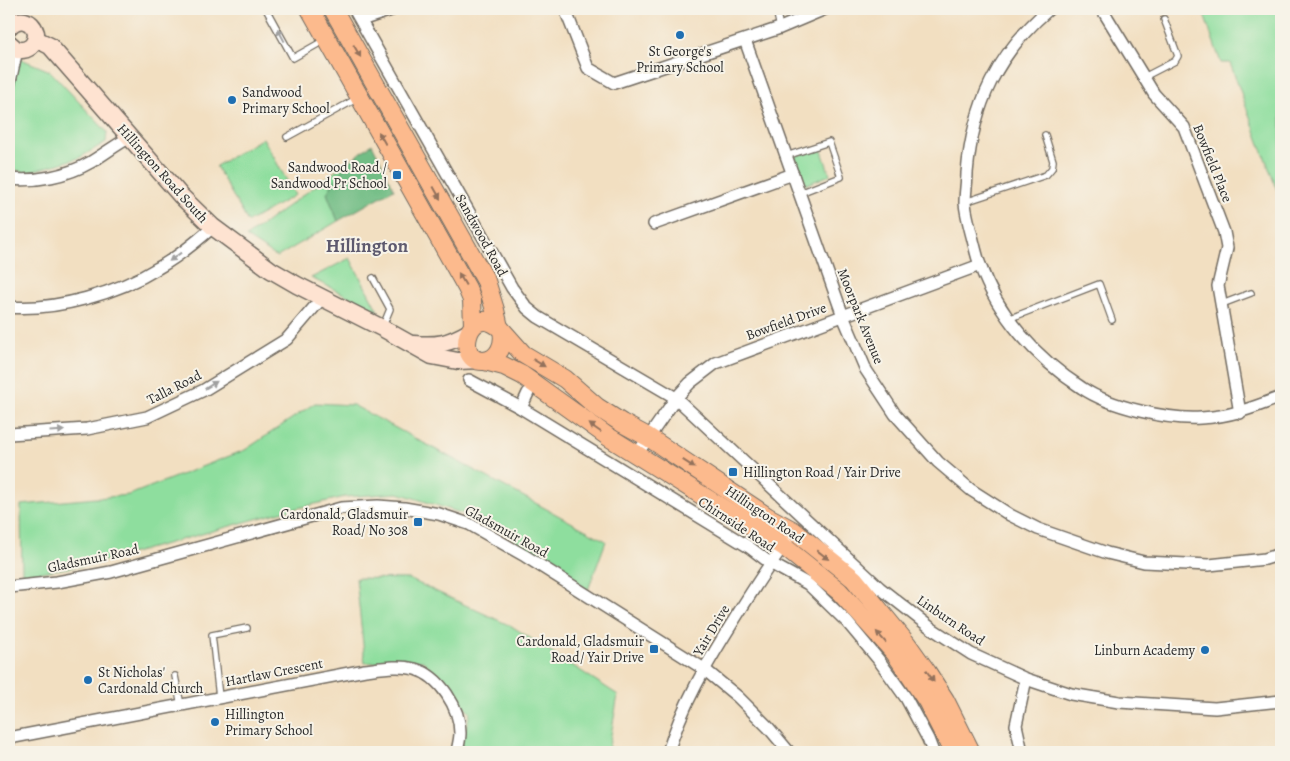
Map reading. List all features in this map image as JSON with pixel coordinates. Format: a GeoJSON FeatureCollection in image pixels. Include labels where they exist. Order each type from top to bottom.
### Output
{"type":"FeatureCollection","features":[{"type":"Feature","properties":{"kind":"main road"},"geometry":{"type":"LineString","coordinates":[[310,9],[467,288],[473,306],[471,329],[467,342],[469,353],[473,358],[482,361],[492,358],[500,350],[503,342],[500,329],[491,322],[484,321],[471,329]]}},
{"type":"Feature","properties":{"kind":"main road","name":"Sandwood Road"},"geometry":{"type":"LineString","coordinates":[[333,9],[486,281],[500,329]]}},
{"type":"Feature","properties":{"kind":"main road","name":"Hillington Road"},"geometry":{"type":"LineString","coordinates":[[500,329],[523,354],[565,379],[597,407],[648,437],[768,517],[794,531],[854,579],[907,644],[945,700],[972,752]]}},
{"type":"Feature","properties":{"kind":"main road","name":"Hillington Road"},"geometry":{"type":"LineString","coordinates":[[482,361],[504,366],[522,375],[607,436],[783,546],[839,591],[895,653],[927,701],[953,752]]}},
{"type":"Feature","properties":{"kind":"street","name":"Sandwood Road"},"geometry":{"type":"LineString","coordinates":[[354,9],[512,288],[527,308],[538,317],[676,398]]}},
{"type":"Feature","properties":{"kind":"street"},"geometry":{"type":"LineString","coordinates":[[361,20],[394,9]]}},
{"type":"Feature","properties":{"kind":"street"},"geometry":{"type":"LineString","coordinates":[[565,9],[588,68],[614,82],[780,28],[825,9]]}},
{"type":"Feature","properties":{"kind":"street"},"geometry":{"type":"LineString","coordinates":[[1049,9],[1034,22],[997,68],[978,112],[969,147],[965,202],[980,265],[992,292],[1008,319],[1047,361],[1083,390],[1118,405],[1158,416],[1201,418],[1240,413],[1281,397]]}},
{"type":"Feature","properties":{"kind":"street","name":"Bowfield Place"},"geometry":{"type":"LineString","coordinates":[[1102,9],[1154,94],[1184,127],[1224,232],[1227,248],[1218,286],[1240,413]]}},
{"type":"Feature","properties":{"kind":"street"},"geometry":{"type":"LineString","coordinates":[[9,86],[13,46],[29,49],[36,39],[36,30],[31,24],[14,19]]}},
{"type":"Feature","properties":{"kind":"street","name":"Hillington Road South"},"geometry":{"type":"LineString","coordinates":[[36,39],[50,46],[181,196],[213,227],[271,270],[432,356],[458,361],[482,361]]}},
{"type":"Feature","properties":{"kind":"street","name":"Moorpark Avenue"},"geometry":{"type":"LineString","coordinates":[[745,40],[843,316],[866,370],[895,414],[938,462],[971,490],[1010,515],[1038,529],[1107,553],[1144,562],[1209,565],[1265,558],[1281,554]]}},
{"type":"Feature","properties":{"kind":"street"},"geometry":{"type":"LineString","coordinates":[[9,179],[28,181],[53,177],[89,163],[130,137]]}},
{"type":"Feature","properties":{"kind":"street"},"geometry":{"type":"LineString","coordinates":[[654,224],[793,174]]}},
{"type":"Feature","properties":{"kind":"street"},"geometry":{"type":"LineString","coordinates":[[9,307],[19,308],[63,304],[100,294],[137,280],[159,268],[213,227]]}},
{"type":"Feature","properties":{"kind":"street","name":"Bowfield Drive"},"geometry":{"type":"LineString","coordinates":[[637,454],[676,398],[690,383],[716,363],[980,265]]}},
{"type":"Feature","properties":{"kind":"street","name":"Talla Road"},"geometry":{"type":"LineString","coordinates":[[9,434],[87,429],[147,417],[204,390],[287,339],[322,298]]}},
{"type":"Feature","properties":{"kind":"street","name":"Hillington Road South"},"geometry":{"type":"LineString","coordinates":[[412,344],[442,345],[471,329]]}},
{"type":"Feature","properties":{"kind":"street","name":"Chirnside Road"},"geometry":{"type":"LineString","coordinates":[[469,380],[521,408],[749,547],[770,563],[808,584],[847,622],[878,658],[906,698],[933,752]]}},
{"type":"Feature","properties":{"kind":"street"},"geometry":{"type":"LineString","coordinates":[[521,408],[528,393]]}},
{"type":"Feature","properties":{"kind":"street","name":"Linburn Road"},"geometry":{"type":"LineString","coordinates":[[676,398],[880,588],[931,628],[971,654],[1026,679],[1071,694],[1120,702],[1215,708],[1281,701]]}},
{"type":"Feature","properties":{"kind":"street","name":"Gladsmuir Road"},"geometry":{"type":"LineString","coordinates":[[9,587],[57,582],[111,572],[341,508],[378,506],[439,514],[469,524],[525,556],[704,669],[738,697],[768,727],[789,752]]}},
{"type":"Feature","properties":{"kind":"street","name":"Yair Drive"},"geometry":{"type":"LineString","coordinates":[[668,752],[676,726],[704,669],[770,563],[794,531]]}},
{"type":"Feature","properties":{"kind":"street","name":"Hartlaw Crescent"},"geometry":{"type":"LineString","coordinates":[[9,738],[365,670],[398,667],[417,670],[437,682],[449,696],[456,712],[460,733],[457,752]]}},
{"type":"Feature","properties":{"kind":"street"},"geometry":{"type":"LineString","coordinates":[[1022,752],[1016,725],[1026,679]]}},
{"type":"Feature","properties":{"kind":"lane"},"geometry":{"type":"LineString","coordinates":[[266,9],[293,58],[327,39]]}},
{"type":"Feature","properties":{"kind":"lane"},"geometry":{"type":"LineString","coordinates":[[776,9],[780,28]]}},
{"type":"Feature","properties":{"kind":"lane"},"geometry":{"type":"LineString","coordinates":[[1144,77],[1175,61],[1178,56],[1164,19]]}},
{"type":"Feature","properties":{"kind":"lane"},"geometry":{"type":"LineString","coordinates":[[287,137],[360,98]]}},
{"type":"Feature","properties":{"kind":"lane"},"geometry":{"type":"LineString","coordinates":[[965,202],[1046,175],[1052,168],[1053,160],[1044,135]]}},
{"type":"Feature","properties":{"kind":"lane"},"geometry":{"type":"LineString","coordinates":[[786,156],[829,142],[841,177],[800,193]]}},
{"type":"Feature","properties":{"kind":"lane"},"geometry":{"type":"LineString","coordinates":[[373,278],[390,309],[382,328]]}},
{"type":"Feature","properties":{"kind":"lane"},"geometry":{"type":"LineString","coordinates":[[1008,319],[1050,301],[1058,301],[1099,284],[1112,320]]}},
{"type":"Feature","properties":{"kind":"lane"},"geometry":{"type":"LineString","coordinates":[[1222,304],[1251,293]]}},
{"type":"Feature","properties":{"kind":"lane"},"geometry":{"type":"LineString","coordinates":[[220,697],[212,635],[246,628]]}},
{"type":"Feature","properties":{"kind":"lane"},"geometry":{"type":"LineString","coordinates":[[175,676],[181,705]]}},
{"type":"Feature","properties":{"kind":"green space"},"geometry":{"type":"Polygon","coordinates":[[[1202,9],[1274,9],[1281,14],[1281,201],[1230,63],[1221,63],[1202,9]]]}},
{"type":"Feature","properties":{"kind":"green space"},"geometry":{"type":"Polygon","coordinates":[[[9,54],[50,71],[107,132],[106,142],[79,158],[26,173],[9,168],[9,54]]]}},
{"type":"Feature","properties":{"kind":"green space"},"geometry":{"type":"Polygon","coordinates":[[[263,138],[295,195],[248,222],[216,166],[263,138]]]}},
{"type":"Feature","properties":{"kind":"green space"},"geometry":{"type":"Polygon","coordinates":[[[372,144],[394,189],[338,221],[327,193],[348,162],[372,144]]]}},
{"type":"Feature","properties":{"kind":"green space"},"geometry":{"type":"Polygon","coordinates":[[[821,148],[830,175],[805,185],[795,156],[821,148]]]}},
{"type":"Feature","properties":{"kind":"green space"},"geometry":{"type":"Polygon","coordinates":[[[348,162],[327,193],[338,221],[277,257],[246,237],[348,162]]]}},
{"type":"Feature","properties":{"kind":"green space"},"geometry":{"type":"Polygon","coordinates":[[[350,258],[378,311],[311,278],[350,258]]]}},
{"type":"Feature","properties":{"kind":"green space"},"geometry":{"type":"Polygon","coordinates":[[[315,403],[353,405],[606,541],[588,590],[486,521],[398,493],[345,497],[281,512],[94,564],[22,575],[21,505],[129,495],[245,450],[315,403]]]}},
{"type":"Feature","properties":{"kind":"green space"},"geometry":{"type":"Polygon","coordinates":[[[356,578],[409,579],[513,627],[618,695],[608,752],[459,752],[470,713],[423,661],[365,663],[356,578]]]}},
{"type":"Feature","properties":{"kind":"place","name":"St George's Primary School"},"geometry":{"type":"Point","coordinates":[680,35]}},
{"type":"Feature","properties":{"kind":"place","name":"Sandwood Primary School"},"geometry":{"type":"Point","coordinates":[232,100]}},
{"type":"Feature","properties":{"kind":"place","name":"Sandwood Road / Sandwood Pr School"},"geometry":{"type":"Point","coordinates":[397,175]}},
{"type":"Feature","properties":{"kind":"place","name":"Hillington Road / Yair Drive"},"geometry":{"type":"Point","coordinates":[733,472]}},
{"type":"Feature","properties":{"kind":"place","name":"Cardonald, Gladsmuir Road/ No 308"},"geometry":{"type":"Point","coordinates":[418,522]}},
{"type":"Feature","properties":{"kind":"place","name":"Cardonald, Gladsmuir Road/ Yair Drive"},"geometry":{"type":"Point","coordinates":[654,649]}},
{"type":"Feature","properties":{"kind":"place","name":"Linburn Academy"},"geometry":{"type":"Point","coordinates":[1205,650]}},
{"type":"Feature","properties":{"kind":"place","name":"St Nicholas' Cardonald Church"},"geometry":{"type":"Point","coordinates":[88,680]}},
{"type":"Feature","properties":{"kind":"place","name":"Hillington Primary School"},"geometry":{"type":"Point","coordinates":[215,722]}},
{"type":"Feature","properties":{"kind":"district","name":"Hillington"},"geometry":{"type":"Point","coordinates":[367,245]}}]}
